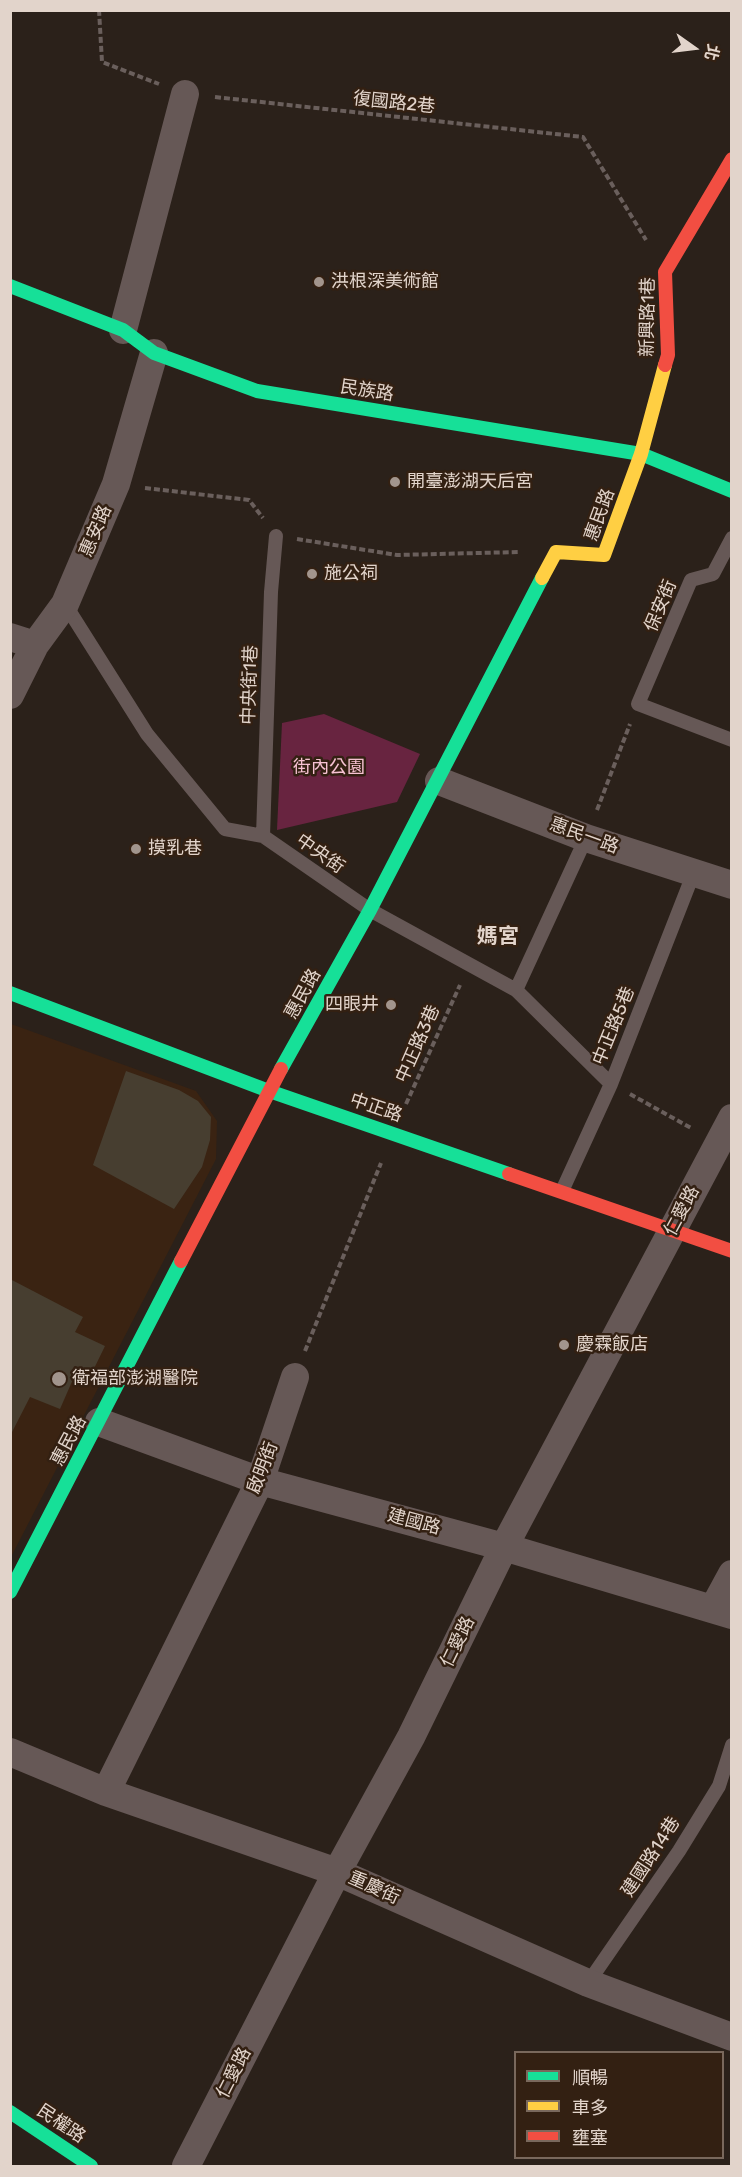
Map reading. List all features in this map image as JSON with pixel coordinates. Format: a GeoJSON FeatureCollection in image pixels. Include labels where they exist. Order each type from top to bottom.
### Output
{"type":"FeatureCollection","features":[{"type":"Feature","properties":{"kind":"street"},"geometry":{"type":"LineString","coordinates":[[123,330],[185,94]]}},
{"type":"Feature","properties":{"kind":"street","name":"新興路1巷"},"geometry":{"type":"LineString","coordinates":[[641,454],[668,355],[665,272],[732,159]]}},
{"type":"Feature","properties":{"kind":"street","name":"民族路"},"geometry":{"type":"LineString","coordinates":[[10,286],[123,330],[154,353],[257,391],[641,454],[732,491]]}},
{"type":"Feature","properties":{"kind":"street","name":"惠安路"},"geometry":{"type":"LineString","coordinates":[[10,696],[23,641],[65,604],[116,484],[154,353]]}},
{"type":"Feature","properties":{"kind":"street","name":"惠民路"},"geometry":{"type":"LineString","coordinates":[[10,1592],[269,1091],[439,781],[556,552],[604,555],[641,454]]}},
{"type":"Feature","properties":{"kind":"street","name":"惠民一路"},"geometry":{"type":"LineString","coordinates":[[439,781],[586,838],[732,885]]}},
{"type":"Feature","properties":{"kind":"street","name":"中正路"},"geometry":{"type":"LineString","coordinates":[[10,993],[269,1091],[732,1251]]}},
{"type":"Feature","properties":{"kind":"street","name":"仁愛路"},"geometry":{"type":"LineString","coordinates":[[186,2166],[337,1872],[411,1737],[504,1547],[732,1118]]}},
{"type":"Feature","properties":{"kind":"street","name":"啟明街"},"geometry":{"type":"LineString","coordinates":[[106,1792],[260,1481],[295,1377]]}},
{"type":"Feature","properties":{"kind":"street","name":"建國路"},"geometry":{"type":"LineString","coordinates":[[99,1422],[260,1481],[504,1547],[723,1612]]}},
{"type":"Feature","properties":{"kind":"street"},"geometry":{"type":"LineString","coordinates":[[723,1612],[732,1574]]}},
{"type":"Feature","properties":{"kind":"street","name":"重慶街"},"geometry":{"type":"LineString","coordinates":[[10,1752],[106,1792],[337,1872],[588,1983],[732,2037]]}},
{"type":"Feature","properties":{"kind":"street","name":"民權路"},"geometry":{"type":"LineString","coordinates":[[10,2112],[91,2166]]}},
{"type":"Feature","properties":{"kind":"lane","name":"中央街1巷"},"geometry":{"type":"LineString","coordinates":[[263,836],[270,592],[276,536]]}},
{"type":"Feature","properties":{"kind":"lane","name":"保安街"},"geometry":{"type":"LineString","coordinates":[[638,704],[692,580],[713,574],[732,538]]}},
{"type":"Feature","properties":{"kind":"lane","name":"中央街"},"geometry":{"type":"LineString","coordinates":[[65,604],[147,734],[225,829],[263,836],[370,910],[516,990],[610,1084]]}},
{"type":"Feature","properties":{"kind":"lane"},"geometry":{"type":"LineString","coordinates":[[638,704],[732,740]]}},
{"type":"Feature","properties":{"kind":"lane"},"geometry":{"type":"LineString","coordinates":[[516,990],[586,838]]}},
{"type":"Feature","properties":{"kind":"lane","name":"中正路5巷"},"geometry":{"type":"LineString","coordinates":[[562,1191],[610,1084],[694,872]]}},
{"type":"Feature","properties":{"kind":"lane","name":"建國路14巷"},"geometry":{"type":"LineString","coordinates":[[588,1983],[679,1851],[718,1786],[732,1746]]}},
{"type":"Feature","properties":{"kind":"path","name":"復國路2巷"},"geometry":{"type":"LineString","coordinates":[[99,10],[102,62],[185,94],[583,137],[665,272]]}},
{"type":"Feature","properties":{"kind":"path"},"geometry":{"type":"LineString","coordinates":[[116,484],[249,500],[276,536],[397,555],[556,552]]}},
{"type":"Feature","properties":{"kind":"path"},"geometry":{"type":"LineString","coordinates":[[586,838],[638,704]]}},
{"type":"Feature","properties":{"kind":"path","name":"中正路3巷"},"geometry":{"type":"LineString","coordinates":[[393,1133],[469,966]]}},
{"type":"Feature","properties":{"kind":"path"},"geometry":{"type":"LineString","coordinates":[[610,1084],[718,1143]]}},
{"type":"Feature","properties":{"kind":"path"},"geometry":{"type":"LineString","coordinates":[[295,1377],[393,1133]]}},
{"type":"Feature","properties":{"kind":"shaded area","name":"衛福部澎湖醫院"},"geometry":{"type":"Polygon","coordinates":[[[11,1024],[196,1091],[217,1121],[216,1159],[11,1557],[11,1024]]]}},
{"type":"Feature","properties":{"kind":"green space","name":"街內公園"},"geometry":{"type":"Polygon","coordinates":[[[324,714],[420,754],[397,802],[277,830],[282,723],[324,714]]]}},
{"type":"Feature","properties":{"kind":"building"},"geometry":{"type":"Polygon","coordinates":[[[126,1071],[179,1090],[198,1101],[211,1117],[210,1140],[202,1167],[174,1209],[93,1165],[126,1071]]]}},
{"type":"Feature","properties":{"kind":"building"},"geometry":{"type":"Polygon","coordinates":[[[10,1279],[83,1317],[75,1332],[105,1346],[87,1383],[74,1377],[60,1409],[30,1397],[10,1436],[10,1279]]]}},
{"type":"Feature","properties":{"kind":"traffic: fast"},"geometry":{"type":"LineString","coordinates":[[10,286],[123,330],[154,353],[257,391],[641,454],[732,491]]}},
{"type":"Feature","properties":{"kind":"traffic: fast"},"geometry":{"type":"LineString","coordinates":[[281,1069],[370,910],[542,578]]}},
{"type":"Feature","properties":{"kind":"traffic: fast"},"geometry":{"type":"LineString","coordinates":[[10,993],[269,1091],[509,1174]]}},
{"type":"Feature","properties":{"kind":"traffic: fast"},"geometry":{"type":"LineString","coordinates":[[10,1592],[181,1261]]}},
{"type":"Feature","properties":{"kind":"traffic: fast"},"geometry":{"type":"LineString","coordinates":[[10,2112],[91,2166]]}},
{"type":"Feature","properties":{"kind":"traffic: slow"},"geometry":{"type":"LineString","coordinates":[[542,578],[556,552],[604,555],[641,454],[665,365]]}},
{"type":"Feature","properties":{"kind":"traffic: jam"},"geometry":{"type":"LineString","coordinates":[[665,365],[668,355],[665,272],[732,159]]}},
{"type":"Feature","properties":{"kind":"traffic: jam"},"geometry":{"type":"LineString","coordinates":[[181,1261],[281,1069]]}},
{"type":"Feature","properties":{"kind":"traffic: jam"},"geometry":{"type":"LineString","coordinates":[[509,1174],[732,1251]]}},
{"type":"Feature","properties":{"kind":"place","name":"洪根深美術館"},"geometry":{"type":"Point","coordinates":[319,282]}},
{"type":"Feature","properties":{"kind":"place","name":"開臺澎湖天后宮"},"geometry":{"type":"Point","coordinates":[395,482]}},
{"type":"Feature","properties":{"kind":"place","name":"施公祠"},"geometry":{"type":"Point","coordinates":[312,574]}},
{"type":"Feature","properties":{"kind":"place","name":"摸乳巷"},"geometry":{"type":"Point","coordinates":[136,849]}},
{"type":"Feature","properties":{"kind":"place","name":"四眼井"},"geometry":{"type":"Point","coordinates":[391,1005]}},
{"type":"Feature","properties":{"kind":"place","name":"慶霖飯店"},"geometry":{"type":"Point","coordinates":[564,1345]}},
{"type":"Feature","properties":{"kind":"place","name":"衛福部澎湖醫院"},"geometry":{"type":"Point","coordinates":[59,1379]}},
{"type":"Feature","properties":{"kind":"district","name":"媽宮"},"geometry":{"type":"Point","coordinates":[498,937]}}]}
